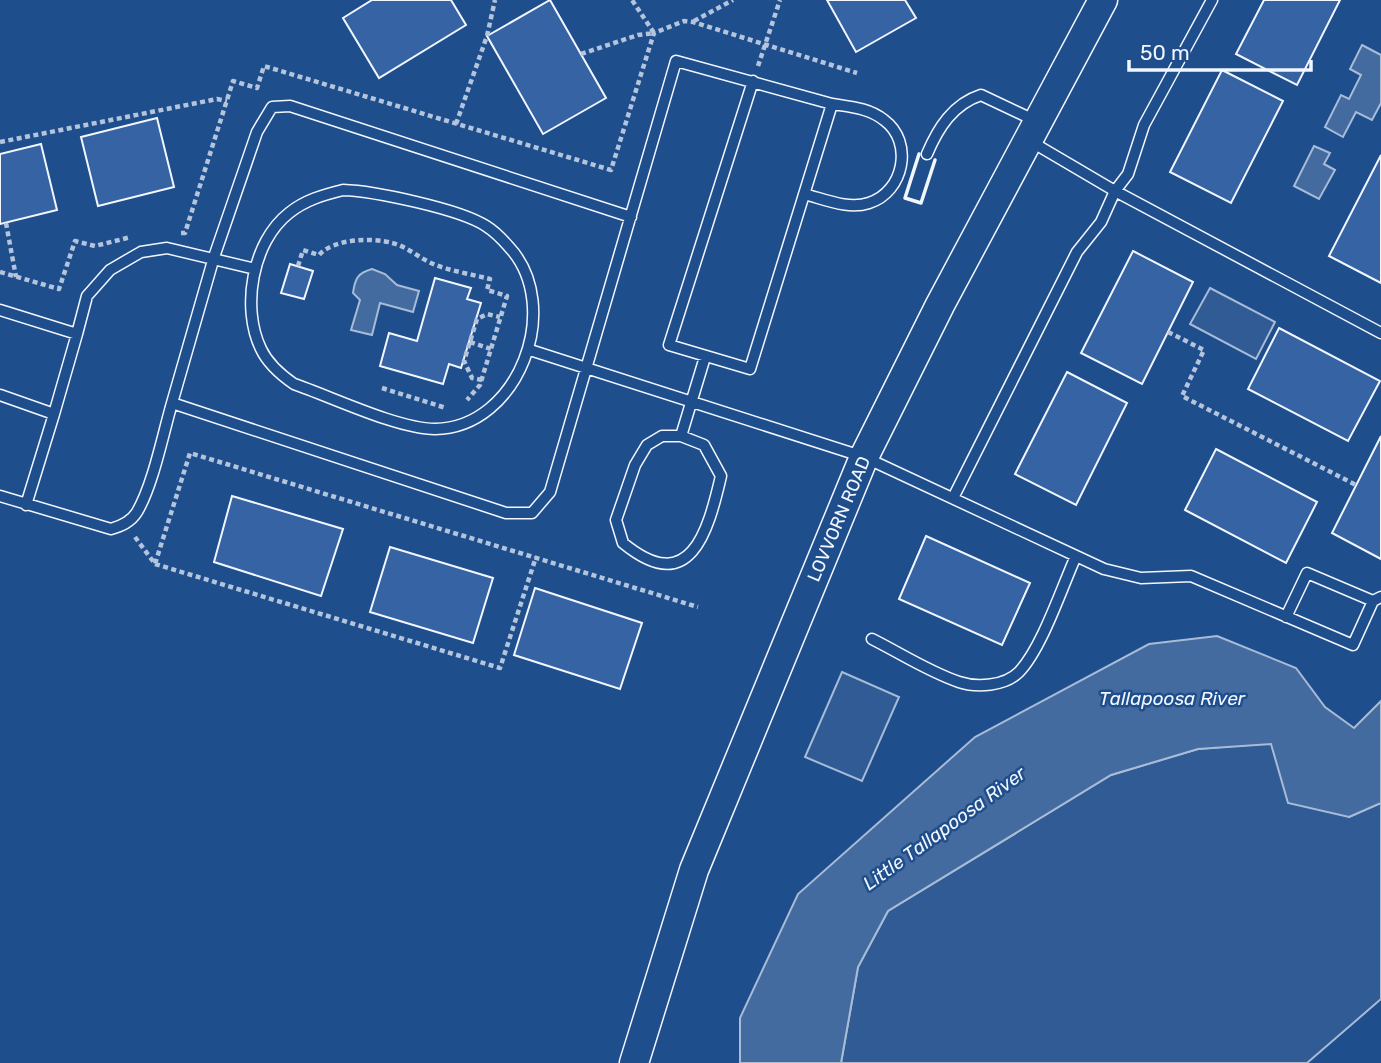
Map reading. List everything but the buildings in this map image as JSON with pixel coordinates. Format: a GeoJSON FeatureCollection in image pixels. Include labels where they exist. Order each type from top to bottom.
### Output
{"type":"FeatureCollection","features":[{"type":"Feature","properties":{"kind":"street","name":"LOVVORN ROAD"},"geometry":{"type":"LineString","coordinates":[[634,1063],[694,870],[864,457],[1103,0]]}},
{"type":"Feature","properties":{"kind":"lane"},"geometry":{"type":"LineString","coordinates":[[953,498],[1077,252],[1101,222],[1115,191],[1128,174],[1139,150],[1144,125],[1212,0]]}},
{"type":"Feature","properties":{"kind":"lane"},"geometry":{"type":"LineString","coordinates":[[172,403],[506,513],[532,513],[550,492],[676,61],[832,104],[867,110],[891,126],[903,151],[901,166],[893,185],[880,198],[868,204],[850,205],[804,194]]}},
{"type":"Feature","properties":{"kind":"lane"},"geometry":{"type":"LineString","coordinates":[[753,81],[669,345],[705,357],[750,369],[832,104]]}},
{"type":"Feature","properties":{"kind":"lane"},"geometry":{"type":"LineString","coordinates":[[927,154],[949,116],[967,99],[981,95],[1115,191],[1381,333]]}},
{"type":"Feature","properties":{"kind":"lane"},"geometry":{"type":"LineString","coordinates":[[0,496],[111,529],[125,524],[136,513],[172,403],[214,257],[257,132],[272,107],[300,109],[631,217]]}},
{"type":"Feature","properties":{"kind":"lane"},"geometry":{"type":"LineString","coordinates":[[343,190],[373,191],[467,218],[486,225],[511,249],[526,275],[532,303],[530,350],[507,392],[481,414],[438,429],[416,427],[295,384],[278,373],[261,349],[253,318],[255,269],[266,242],[286,214],[312,198],[343,190]]}},
{"type":"Feature","properties":{"kind":"lane"},"geometry":{"type":"LineString","coordinates":[[26,505],[87,296],[110,270],[141,252],[167,248],[214,257],[255,269]]}},
{"type":"Feature","properties":{"kind":"lane"},"geometry":{"type":"LineString","coordinates":[[0,310],[77,334]]}},
{"type":"Feature","properties":{"kind":"lane"},"geometry":{"type":"LineString","coordinates":[[530,350],[864,457],[1104,569],[1141,578],[1191,576],[1286,617],[1353,645],[1377,599],[1307,573],[1286,617]]}},
{"type":"Feature","properties":{"kind":"lane"},"geometry":{"type":"LineString","coordinates":[[681,436],[705,357]]}},
{"type":"Feature","properties":{"kind":"lane"},"geometry":{"type":"LineString","coordinates":[[0,396],[54,414]]}},
{"type":"Feature","properties":{"kind":"lane"},"geometry":{"type":"LineString","coordinates":[[663,436],[681,436],[704,445],[721,476],[699,544],[687,559],[668,565],[645,557],[623,543],[616,520],[625,489],[647,445],[663,436]]}},
{"type":"Feature","properties":{"kind":"lane"},"geometry":{"type":"LineString","coordinates":[[872,639],[959,682],[982,685],[1002,682],[1018,673],[1031,655],[1076,556]]}},
{"type":"Feature","properties":{"kind":"path"},"geometry":{"type":"LineString","coordinates":[[456,124],[487,36],[495,0]]}},
{"type":"Feature","properties":{"kind":"path"},"geometry":{"type":"LineString","coordinates":[[632,0],[654,33]]}},
{"type":"Feature","properties":{"kind":"path"},"geometry":{"type":"LineString","coordinates":[[693,22],[733,0]]}},
{"type":"Feature","properties":{"kind":"path"},"geometry":{"type":"LineString","coordinates":[[753,81],[780,0]]}},
{"type":"Feature","properties":{"kind":"path"},"geometry":{"type":"LineString","coordinates":[[581,54],[638,35],[654,33],[684,21],[857,73]]}},
{"type":"Feature","properties":{"kind":"path"},"geometry":{"type":"LineString","coordinates":[[173,233],[185,233],[233,81],[257,88],[264,66],[611,170],[654,33]]}},
{"type":"Feature","properties":{"kind":"path"},"geometry":{"type":"LineString","coordinates":[[0,142],[217,99],[227,101]]}},
{"type":"Feature","properties":{"kind":"path"},"geometry":{"type":"LineString","coordinates":[[6,223],[16,277]]}},
{"type":"Feature","properties":{"kind":"path"},"geometry":{"type":"LineString","coordinates":[[0,272],[59,289],[75,241],[95,246],[135,236]]}},
{"type":"Feature","properties":{"kind":"path"},"geometry":{"type":"LineString","coordinates":[[298,266],[303,250],[319,255],[324,249],[345,243],[393,243],[433,264],[490,279],[487,290],[507,296],[482,380],[468,398],[445,409],[382,388]]}},
{"type":"Feature","properties":{"kind":"path"},"geometry":{"type":"LineString","coordinates":[[482,380],[471,377],[464,361],[477,319],[487,314],[500,318]]}},
{"type":"Feature","properties":{"kind":"path"},"geometry":{"type":"LineString","coordinates":[[1168,332],[1204,350],[1182,396],[1356,485]]}},
{"type":"Feature","properties":{"kind":"path"},"geometry":{"type":"LineString","coordinates":[[470,342],[491,349]]}},
{"type":"Feature","properties":{"kind":"path"},"geometry":{"type":"LineString","coordinates":[[155,564],[190,453],[698,607]]}},
{"type":"Feature","properties":{"kind":"path"},"geometry":{"type":"LineString","coordinates":[[125,524],[155,564],[500,668],[536,557]]}},
{"type":"Feature","properties":{"kind":"shaded area"},"geometry":{"type":"Polygon","coordinates":[[[1210,288],[1275,322],[1256,359],[1190,324],[1210,288]]]}},
{"type":"Feature","properties":{"kind":"shaded area"},"geometry":{"type":"Polygon","coordinates":[[[842,672],[899,697],[862,781],[805,757],[842,672]]]}},
{"type":"Feature","properties":{"kind":"shaded area"},"geometry":{"type":"Polygon","coordinates":[[[1271,743],[1349,817],[1381,803],[1381,999],[1307,1063],[841,1063],[858,967],[888,911],[1111,775],[1198,749],[1271,743]]]}},
{"type":"Feature","properties":{"kind":"water"},"geometry":{"type":"Polygon","coordinates":[[[1362,45],[1381,55],[1381,103],[1372,120],[1356,112],[1343,137],[1325,127],[1341,95],[1349,99],[1361,75],[1350,69],[1362,45]]]}},
{"type":"Feature","properties":{"kind":"water"},"geometry":{"type":"Polygon","coordinates":[[[1314,146],[1330,153],[1324,164],[1335,170],[1319,199],[1294,186],[1314,146]]]}},
{"type":"Feature","properties":{"kind":"water"},"geometry":{"type":"Polygon","coordinates":[[[372,269],[385,274],[397,285],[419,291],[413,312],[380,303],[372,335],[351,330],[360,300],[353,293],[355,283],[360,274],[372,269]]]}},
{"type":"Feature","properties":{"kind":"water","name":"Tallapoosa River"},"geometry":{"type":"Polygon","coordinates":[[[1217,636],[1296,668],[1325,707],[1354,728],[1381,701],[1381,803],[1349,817],[1288,803],[1271,744],[1198,749],[1111,775],[888,911],[858,967],[841,1063],[740,1063],[740,1018],[798,894],[975,737],[1149,644],[1217,636]]]}},
{"type":"Feature","properties":{"kind":"wall"},"geometry":{"type":"LineString","coordinates":[[919,154],[905,198],[921,203],[935,160]]}},
{"type":"Feature","properties":{"kind":"water label","name":"Little Tallapoosa River"},"geometry":{"type":"Point","coordinates":[944,828]}}]}
